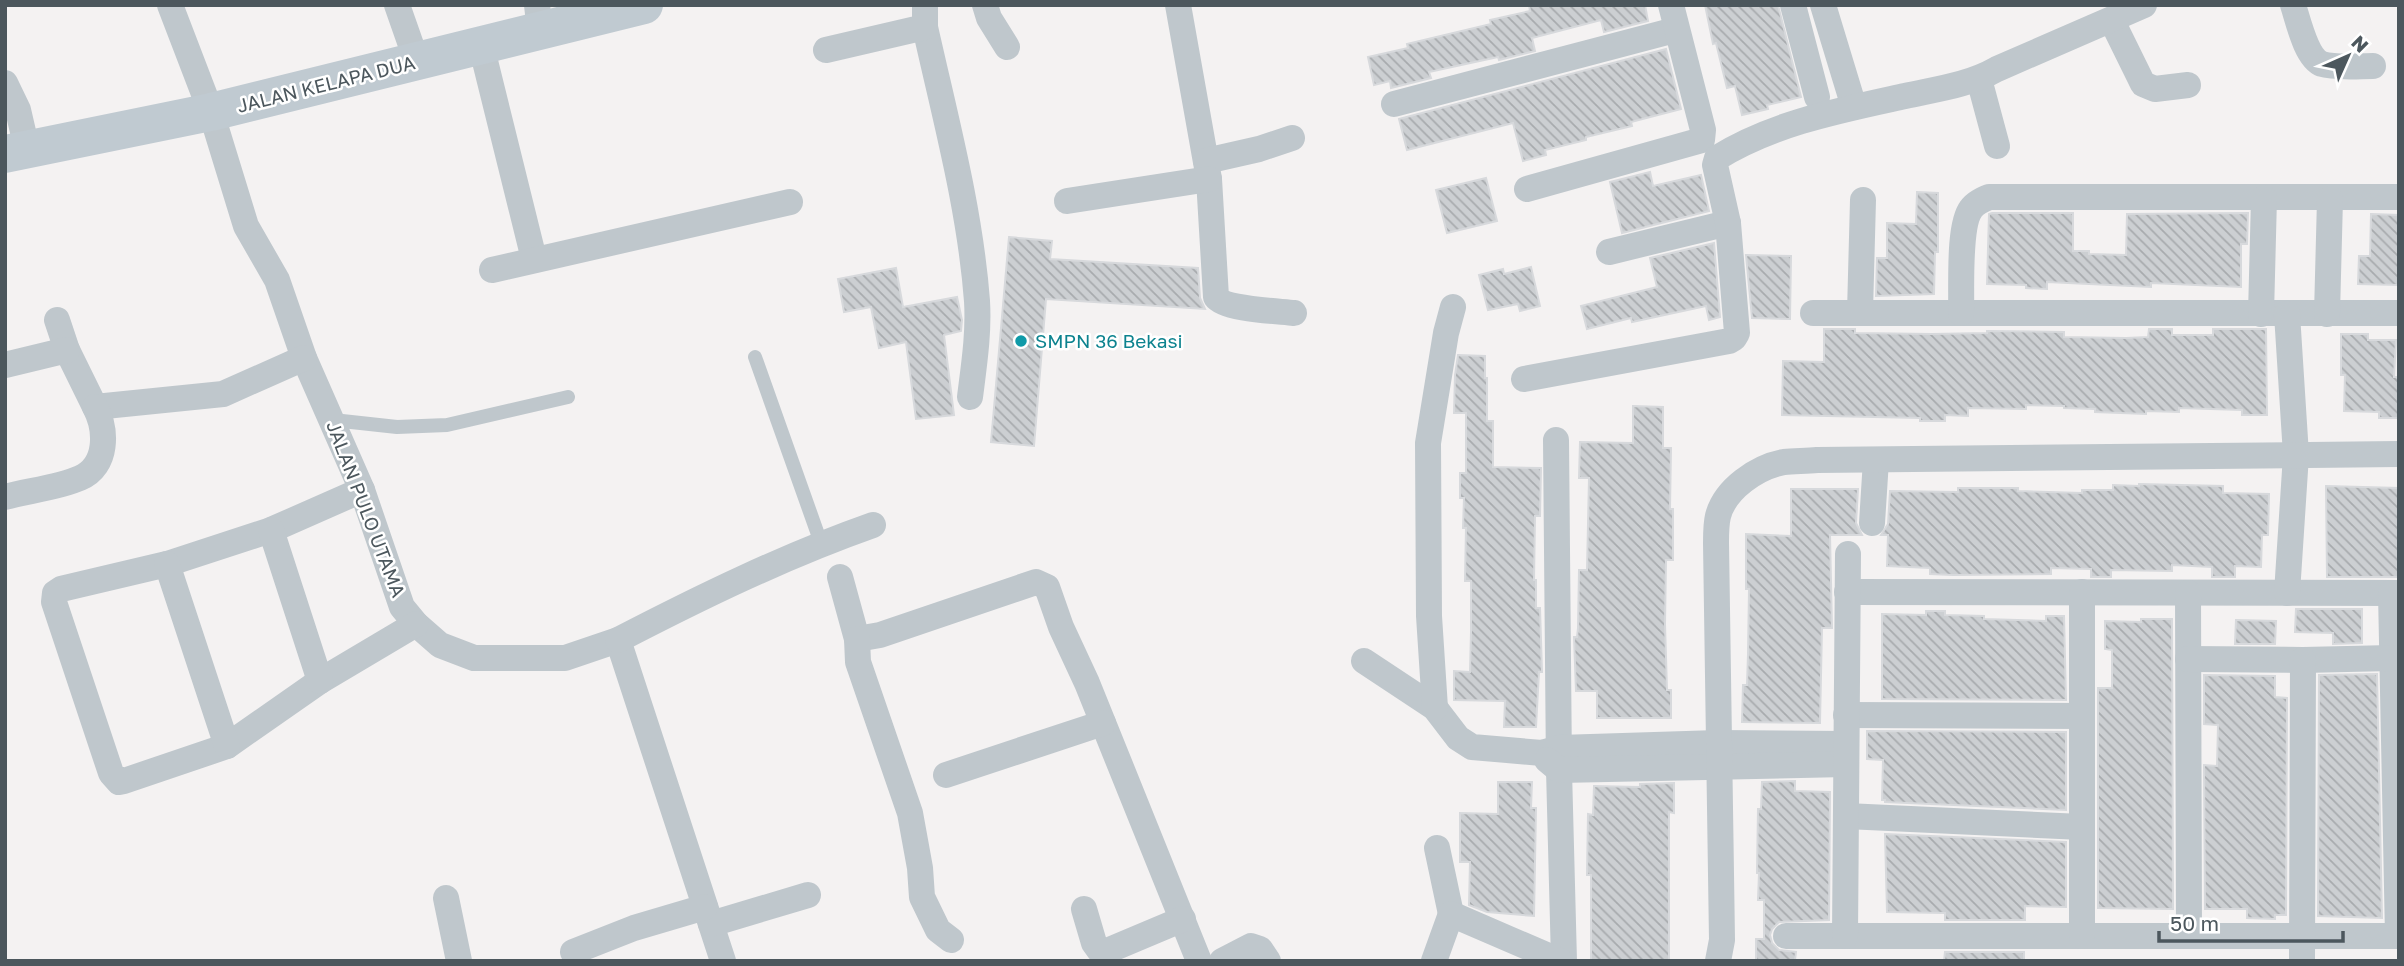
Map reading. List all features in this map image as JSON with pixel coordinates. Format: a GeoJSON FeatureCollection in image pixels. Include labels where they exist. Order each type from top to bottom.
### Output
{"type":"FeatureCollection","features":[{"type":"Feature","properties":{"kind":"main road","name":"JALAN KELAPA DUA"},"geometry":{"type":"LineString","coordinates":[[16,151],[211,112],[481,46],[539,18],[644,5]]}},
{"type":"Feature","properties":{"kind":"street","name":"JALAN PULO UTAMA"},"geometry":{"type":"LineString","coordinates":[[170,5],[211,112],[246,226],[277,280],[303,358],[362,490],[402,607],[416,624],[440,645],[474,658],[565,658],[618,640],[715,590],[821,543],[873,525]]}},
{"type":"Feature","properties":{"kind":"street"},"geometry":{"type":"LineString","coordinates":[[397,5],[417,62]]}},
{"type":"Feature","properties":{"kind":"street"},"geometry":{"type":"LineString","coordinates":[[985,5],[989,18],[1007,47]]}},
{"type":"Feature","properties":{"kind":"street"},"geometry":{"type":"LineString","coordinates":[[1178,5],[1208,170],[1215,291],[1218,301],[1234,306],[1294,313]]}},
{"type":"Feature","properties":{"kind":"street"},"geometry":{"type":"LineString","coordinates":[[1793,5],[1817,96]]}},
{"type":"Feature","properties":{"kind":"street"},"geometry":{"type":"LineString","coordinates":[[1823,5],[1854,107]]}},
{"type":"Feature","properties":{"kind":"street"},"geometry":{"type":"LineString","coordinates":[[1524,379],[1734,338],[1737,332],[1728,223],[1715,165],[1717,158],[1770,131],[1854,107],[1979,79],[2144,5]]}},
{"type":"Feature","properties":{"kind":"street"},"geometry":{"type":"LineString","coordinates":[[2293,5],[2306,47],[2314,58],[2322,64],[2372,66]]}},
{"type":"Feature","properties":{"kind":"street"},"geometry":{"type":"LineString","coordinates":[[826,50],[925,16],[963,199],[977,301],[976,351],[970,397]]}},
{"type":"Feature","properties":{"kind":"street"},"geometry":{"type":"LineString","coordinates":[[1394,104],[1673,18],[1703,130],[1702,140],[1527,189]]}},
{"type":"Feature","properties":{"kind":"street"},"geometry":{"type":"LineString","coordinates":[[2112,21],[2143,84],[2155,89],[2188,85]]}},
{"type":"Feature","properties":{"kind":"street"},"geometry":{"type":"LineString","coordinates":[[481,46],[534,259]]}},
{"type":"Feature","properties":{"kind":"street"},"geometry":{"type":"LineString","coordinates":[[1979,79],[1997,146]]}},
{"type":"Feature","properties":{"kind":"street"},"geometry":{"type":"LineString","coordinates":[[5,83],[18,110],[16,151]]}},
{"type":"Feature","properties":{"kind":"street"},"geometry":{"type":"LineString","coordinates":[[1067,201],[1208,170],[1293,138]]}},
{"type":"Feature","properties":{"kind":"street"},"geometry":{"type":"LineString","coordinates":[[1961,313],[1962,240],[1969,210],[1989,197],[2399,197]]}},
{"type":"Feature","properties":{"kind":"street"},"geometry":{"type":"LineString","coordinates":[[2264,198],[2274,314],[2296,455],[2287,593]]}},
{"type":"Feature","properties":{"kind":"street"},"geometry":{"type":"LineString","coordinates":[[2326,314],[2330,198]]}},
{"type":"Feature","properties":{"kind":"street"},"geometry":{"type":"LineString","coordinates":[[1860,312],[1863,200]]}},
{"type":"Feature","properties":{"kind":"street"},"geometry":{"type":"LineString","coordinates":[[492,270],[790,202]]}},
{"type":"Feature","properties":{"kind":"street"},"geometry":{"type":"LineString","coordinates":[[1609,252],[1728,223]]}},
{"type":"Feature","properties":{"kind":"street"},"geometry":{"type":"LineString","coordinates":[[1435,708],[1429,616],[1428,443],[1452,307]]}},
{"type":"Feature","properties":{"kind":"street"},"geometry":{"type":"LineString","coordinates":[[1813,313],[2399,313]]}},
{"type":"Feature","properties":{"kind":"street"},"geometry":{"type":"LineString","coordinates":[[5,497],[80,478],[94,469],[101,453],[104,438],[101,419],[67,350],[57,320]]}},
{"type":"Feature","properties":{"kind":"street"},"geometry":{"type":"LineString","coordinates":[[5,365],[67,350]]}},
{"type":"Feature","properties":{"kind":"street"},"geometry":{"type":"LineString","coordinates":[[95,407],[223,394],[303,358]]}},
{"type":"Feature","properties":{"kind":"street"},"geometry":{"type":"LineString","coordinates":[[1451,914],[1562,961],[1553,757],[1556,440]]}},
{"type":"Feature","properties":{"kind":"street"},"geometry":{"type":"LineString","coordinates":[[1718,961],[1722,940],[1716,544],[1718,516],[1726,498],[1737,486],[1756,473],[1782,463],[1817,460],[2399,454]]}},
{"type":"Feature","properties":{"kind":"street"},"geometry":{"type":"LineString","coordinates":[[1872,523],[1876,460]]}},
{"type":"Feature","properties":{"kind":"street"},"geometry":{"type":"LineString","coordinates":[[362,490],[271,530],[167,564],[61,589],[55,593],[54,602],[111,773],[119,782],[228,746],[320,681],[416,624]]}},
{"type":"Feature","properties":{"kind":"street"},"geometry":{"type":"LineString","coordinates":[[271,530],[320,681]]}},
{"type":"Feature","properties":{"kind":"street"},"geometry":{"type":"LineString","coordinates":[[1845,936],[1847,554]]}},
{"type":"Feature","properties":{"kind":"street"},"geometry":{"type":"LineString","coordinates":[[167,564],[228,746]]}},
{"type":"Feature","properties":{"kind":"street"},"geometry":{"type":"LineString","coordinates":[[840,577],[857,639],[858,662],[910,813],[920,868],[922,897],[938,930],[951,940]]}},
{"type":"Feature","properties":{"kind":"street"},"geometry":{"type":"LineString","coordinates":[[857,639],[880,635],[1036,582],[1047,587],[1199,961]]}},
{"type":"Feature","properties":{"kind":"street"},"geometry":{"type":"LineString","coordinates":[[1786,936],[2189,936],[2302,948],[2398,936],[2392,659],[2395,593],[1847,592]]}},
{"type":"Feature","properties":{"kind":"street"},"geometry":{"type":"LineString","coordinates":[[2082,592],[2082,936]]}},
{"type":"Feature","properties":{"kind":"street"},"geometry":{"type":"LineString","coordinates":[[2188,593],[2189,936]]}},
{"type":"Feature","properties":{"kind":"street"},"geometry":{"type":"LineString","coordinates":[[618,640],[723,961]]}},
{"type":"Feature","properties":{"kind":"street"},"geometry":{"type":"LineString","coordinates":[[2188,659],[2392,659]]}},
{"type":"Feature","properties":{"kind":"street"},"geometry":{"type":"LineString","coordinates":[[2302,948],[2303,660]]}},
{"type":"Feature","properties":{"kind":"street"},"geometry":{"type":"LineString","coordinates":[[1364,661],[1435,708],[1458,738],[1472,747],[1553,757],[1846,754]]}},
{"type":"Feature","properties":{"kind":"street"},"geometry":{"type":"LineString","coordinates":[[1846,715],[2082,716]]}},
{"type":"Feature","properties":{"kind":"street"},"geometry":{"type":"LineString","coordinates":[[946,775],[1103,723]]}},
{"type":"Feature","properties":{"kind":"street"},"geometry":{"type":"LineString","coordinates":[[1846,816],[2082,827]]}},
{"type":"Feature","properties":{"kind":"street"},"geometry":{"type":"LineString","coordinates":[[1434,961],[1451,914],[1437,849]]}},
{"type":"Feature","properties":{"kind":"street"},"geometry":{"type":"LineString","coordinates":[[573,952],[635,928],[808,895]]}},
{"type":"Feature","properties":{"kind":"street"},"geometry":{"type":"LineString","coordinates":[[446,898],[459,961]]}},
{"type":"Feature","properties":{"kind":"street"},"geometry":{"type":"LineString","coordinates":[[1084,909],[1094,943],[1099,950],[1107,951],[1183,919]]}},
{"type":"Feature","properties":{"kind":"street"},"geometry":{"type":"LineString","coordinates":[[1222,961],[1251,946],[1260,950],[1268,961]]}},
{"type":"Feature","properties":{"kind":"lane"},"geometry":{"type":"LineString","coordinates":[[755,358],[821,543]]}},
{"type":"Feature","properties":{"kind":"lane"},"geometry":{"type":"LineString","coordinates":[[333,420],[397,427],[447,425],[568,397]]}},
{"type":"Feature","properties":{"kind":"building"},"geometry":{"type":"Polygon","coordinates":[[[1529,5],[1645,5],[1648,21],[1604,32],[1601,20],[1532,38],[1535,51],[1429,72],[1431,78],[1391,88],[1390,81],[1374,85],[1368,57],[1408,48],[1407,44],[1491,24],[1490,20],[1530,11],[1529,5]]]}},
{"type":"Feature","properties":{"kind":"building"},"geometry":{"type":"Polygon","coordinates":[[[1705,5],[1778,5],[1801,97],[1767,105],[1768,109],[1742,115],[1735,86],[1727,88],[1716,43],[1713,44],[1705,5]]]}},
{"type":"Feature","properties":{"kind":"building"},"geometry":{"type":"Polygon","coordinates":[[[1666,49],[1681,109],[1631,122],[1632,126],[1586,137],[1586,140],[1545,150],[1546,155],[1523,161],[1513,123],[1407,150],[1399,119],[1666,49]]]}},
{"type":"Feature","properties":{"kind":"building"},"geometry":{"type":"Polygon","coordinates":[[[1650,172],[1653,186],[1701,175],[1709,211],[1622,233],[1610,182],[1650,172]]]}},
{"type":"Feature","properties":{"kind":"building"},"geometry":{"type":"Polygon","coordinates":[[[1486,178],[1497,221],[1447,233],[1436,190],[1486,178]]]}},
{"type":"Feature","properties":{"kind":"building"},"geometry":{"type":"Polygon","coordinates":[[[1917,192],[1938,193],[1938,252],[1935,252],[1934,294],[1876,296],[1877,258],[1887,258],[1887,223],[1916,224],[1917,192]]]}},
{"type":"Feature","properties":{"kind":"building"},"geometry":{"type":"Polygon","coordinates":[[[2073,213],[2073,251],[2126,255],[2127,214],[2248,213],[2247,244],[2241,244],[2241,287],[2151,283],[2151,287],[2047,282],[2047,289],[2026,288],[2026,285],[1987,284],[1989,214],[2073,213]]]}},
{"type":"Feature","properties":{"kind":"building"},"geometry":{"type":"Polygon","coordinates":[[[2371,214],[2399,215],[2399,285],[2358,284],[2359,256],[2370,256],[2371,214]]]}},
{"type":"Feature","properties":{"kind":"building"},"geometry":{"type":"Polygon","coordinates":[[[1009,237],[1052,241],[1050,259],[1198,268],[1200,298],[1205,309],[1046,299],[1034,446],[991,442],[1009,237]]]}},
{"type":"Feature","properties":{"kind":"building"},"geometry":{"type":"Polygon","coordinates":[[[1714,243],[1720,317],[1709,320],[1706,306],[1632,322],[1631,318],[1587,329],[1581,306],[1657,287],[1650,258],[1714,243]]]}},
{"type":"Feature","properties":{"kind":"building"},"geometry":{"type":"Polygon","coordinates":[[[1746,255],[1791,256],[1790,319],[1752,318],[1746,255]]]}},
{"type":"Feature","properties":{"kind":"building"},"geometry":{"type":"Polygon","coordinates":[[[1531,267],[1540,306],[1520,311],[1518,304],[1488,310],[1479,275],[1503,269],[1504,274],[1531,267]]]}},
{"type":"Feature","properties":{"kind":"building"},"geometry":{"type":"Polygon","coordinates":[[[896,268],[903,307],[957,297],[962,320],[961,331],[944,335],[954,415],[916,419],[906,342],[879,348],[871,307],[844,312],[838,279],[896,268]]]}},
{"type":"Feature","properties":{"kind":"building"},"geometry":{"type":"Polygon","coordinates":[[[1824,329],[1855,329],[1855,333],[1932,334],[1987,331],[2064,332],[2064,337],[2126,338],[2148,337],[2149,329],[2172,329],[2172,335],[2213,335],[2213,329],[2266,329],[2267,415],[2242,415],[2242,410],[2179,408],[2179,412],[2146,411],[2146,414],[2095,412],[2095,409],[2026,405],[2026,409],[1968,408],[1968,416],[1945,415],[1945,421],[1782,415],[1783,361],[1824,362],[1824,329]]]}},
{"type":"Feature","properties":{"kind":"building"},"geometry":{"type":"Polygon","coordinates":[[[2341,334],[2368,334],[2368,340],[2396,340],[2394,377],[2399,377],[2399,418],[2379,418],[2379,412],[2344,411],[2345,375],[2341,375],[2341,334]]]}},
{"type":"Feature","properties":{"kind":"building"},"geometry":{"type":"Polygon","coordinates":[[[1458,355],[1485,356],[1487,421],[1493,421],[1493,467],[1541,468],[1540,516],[1535,516],[1534,580],[1536,608],[1540,608],[1542,672],[1539,672],[1536,727],[1504,727],[1505,701],[1454,700],[1454,671],[1470,672],[1471,632],[1471,581],[1465,581],[1466,528],[1463,528],[1464,498],[1460,498],[1460,473],[1466,473],[1466,413],[1454,413],[1458,355]]]}},
{"type":"Feature","properties":{"kind":"building"},"geometry":{"type":"Polygon","coordinates":[[[1633,406],[1663,407],[1663,448],[1671,448],[1673,560],[1666,560],[1665,624],[1667,690],[1671,690],[1671,718],[1597,718],[1597,691],[1576,691],[1574,637],[1577,637],[1578,628],[1579,570],[1587,570],[1589,478],[1579,478],[1580,442],[1633,443],[1633,406]]]}},
{"type":"Feature","properties":{"kind":"building"},"geometry":{"type":"Polygon","coordinates":[[[2113,485],[2223,486],[2223,493],[2269,494],[2268,535],[2262,535],[2261,567],[2235,566],[2235,577],[2212,577],[2212,567],[2172,565],[2172,571],[2111,570],[2111,577],[2091,577],[2091,569],[2051,568],[2051,574],[1953,575],[1930,574],[1930,568],[1887,566],[1888,535],[1881,535],[1888,524],[1890,491],[1958,492],[1958,488],[2018,488],[2018,491],[2082,493],[2082,490],[2113,490],[2113,485]]]}},
{"type":"Feature","properties":{"kind":"building"},"geometry":{"type":"Polygon","coordinates":[[[2326,486],[2399,488],[2399,577],[2327,577],[2326,486]]]}},
{"type":"Feature","properties":{"kind":"building"},"geometry":{"type":"Polygon","coordinates":[[[1791,489],[1858,489],[1856,523],[1862,535],[1830,535],[1832,628],[1822,628],[1820,723],[1742,722],[1743,685],[1747,685],[1748,654],[1746,534],[1791,536],[1791,489]]]}},
{"type":"Feature","properties":{"kind":"building"},"geometry":{"type":"Polygon","coordinates":[[[2296,609],[2362,609],[2362,643],[2333,644],[2333,633],[2295,632],[2296,609]]]}},
{"type":"Feature","properties":{"kind":"building"},"geometry":{"type":"Polygon","coordinates":[[[1926,611],[1945,611],[1945,615],[1984,616],[1984,619],[2046,621],[2046,616],[2064,616],[2066,700],[1882,699],[1882,614],[1926,615],[1926,611]]]}},
{"type":"Feature","properties":{"kind":"building"},"geometry":{"type":"Polygon","coordinates":[[[2141,619],[2172,619],[2173,909],[2098,908],[2098,688],[2112,688],[2112,650],[2105,649],[2105,621],[2141,622],[2141,619]]]}},
{"type":"Feature","properties":{"kind":"building"},"geometry":{"type":"Polygon","coordinates":[[[2236,620],[2276,621],[2275,644],[2235,644],[2236,620]]]}},
{"type":"Feature","properties":{"kind":"building"},"geometry":{"type":"Polygon","coordinates":[[[2377,674],[2382,918],[2318,916],[2319,675],[2377,674]]]}},
{"type":"Feature","properties":{"kind":"building"},"geometry":{"type":"Polygon","coordinates":[[[2204,675],[2275,676],[2275,697],[2287,698],[2286,915],[2275,915],[2275,919],[2247,918],[2247,909],[2205,909],[2204,765],[2217,766],[2218,725],[2204,724],[2204,675]]]}},
{"type":"Feature","properties":{"kind":"building"},"geometry":{"type":"Polygon","coordinates":[[[1867,731],[2066,732],[2066,810],[1885,802],[1882,800],[1883,760],[1867,759],[1867,731]]]}},
{"type":"Feature","properties":{"kind":"building"},"geometry":{"type":"Polygon","coordinates":[[[1795,781],[1795,791],[1830,792],[1829,920],[1779,922],[1770,935],[1772,943],[1779,950],[1796,952],[1795,960],[1756,960],[1756,939],[1764,939],[1764,900],[1758,900],[1757,873],[1758,809],[1761,809],[1762,782],[1795,781]]]}},
{"type":"Feature","properties":{"kind":"building"},"geometry":{"type":"Polygon","coordinates":[[[1498,782],[1532,782],[1531,808],[1536,808],[1534,916],[1487,912],[1469,905],[1470,862],[1460,862],[1460,813],[1498,814],[1498,782]]]}},
{"type":"Feature","properties":{"kind":"building"},"geometry":{"type":"Polygon","coordinates":[[[1674,783],[1674,813],[1669,812],[1669,961],[1591,960],[1591,875],[1587,875],[1588,814],[1593,815],[1594,786],[1640,787],[1640,784],[1674,783]]]}},
{"type":"Feature","properties":{"kind":"building"},"geometry":{"type":"Polygon","coordinates":[[[1885,834],[2066,842],[2066,907],[2025,906],[2025,920],[1945,920],[1945,913],[1887,912],[1885,834]]]}},
{"type":"Feature","properties":{"kind":"building"},"geometry":{"type":"Polygon","coordinates":[[[1945,952],[2024,952],[2024,961],[1944,961],[1945,952]]]}},
{"type":"Feature","properties":{"kind":"place","name":"SMPN 36 Bekasi"},"geometry":{"type":"Point","coordinates":[1021,341]}}]}
